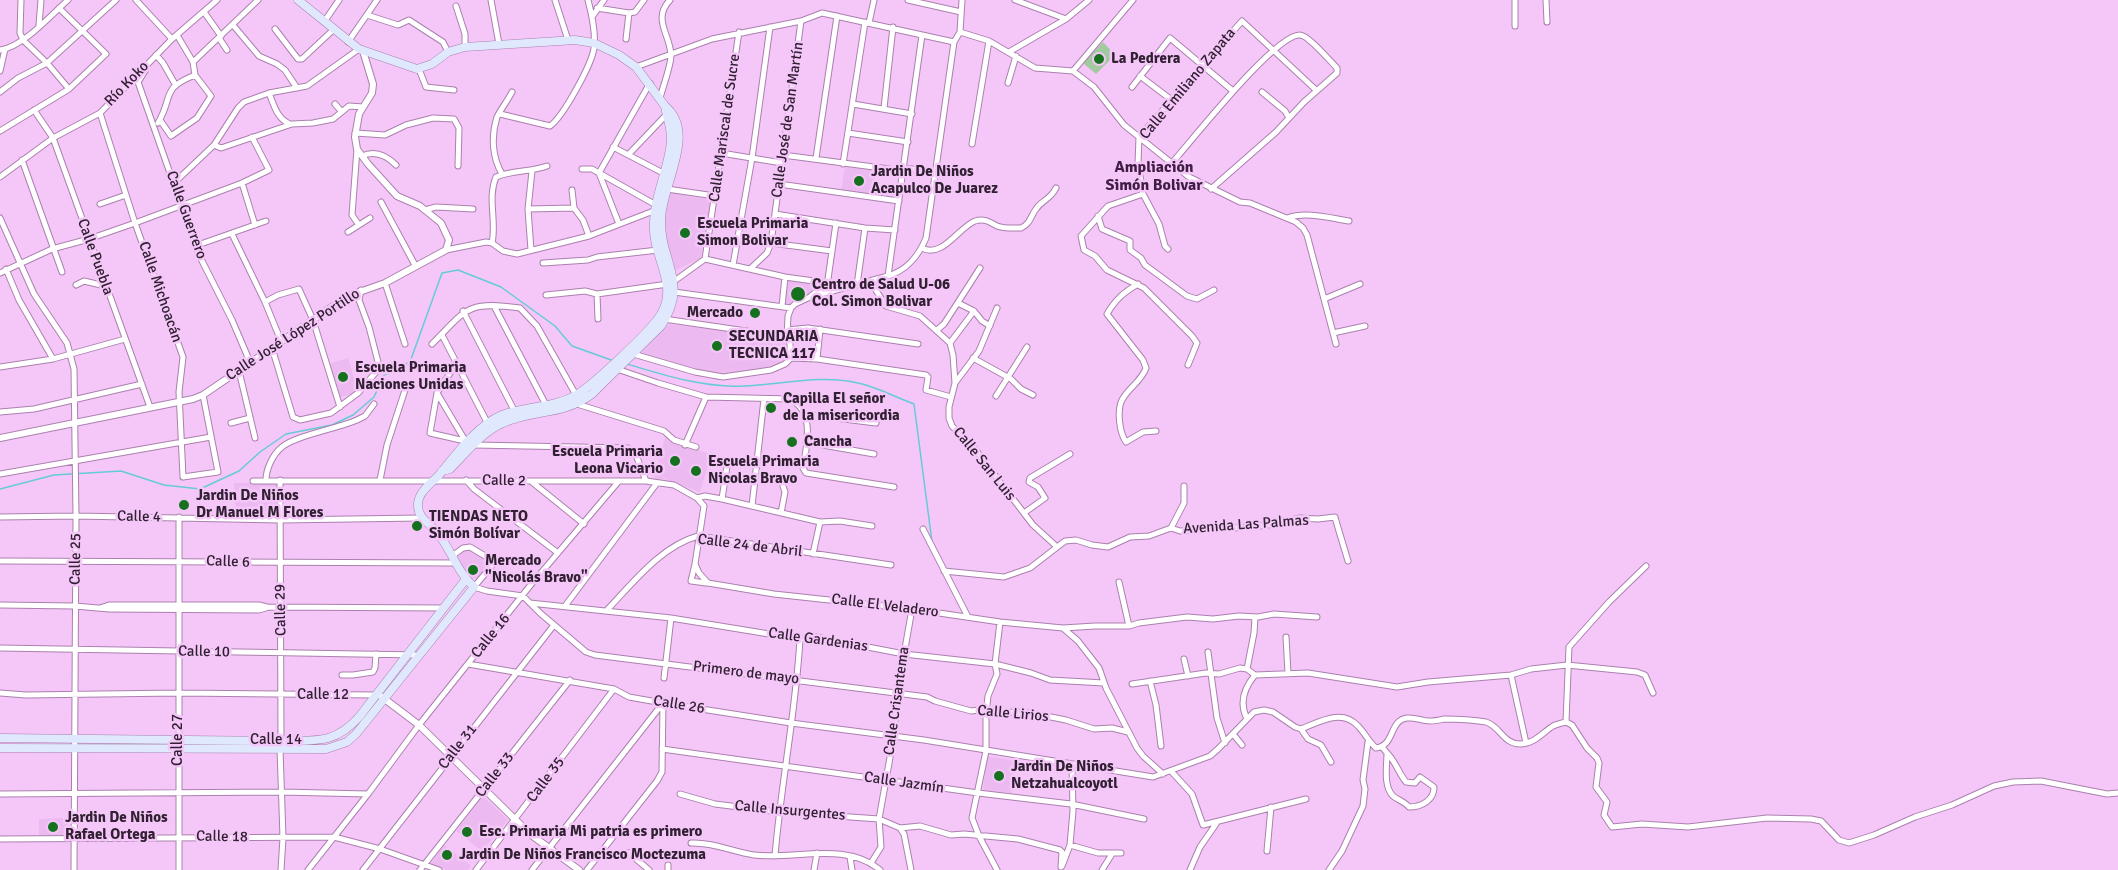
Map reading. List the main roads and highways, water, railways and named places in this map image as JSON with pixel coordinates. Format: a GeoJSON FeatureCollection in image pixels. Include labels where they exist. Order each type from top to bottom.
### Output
{"type":"FeatureCollection","features":[{"type":"Feature","properties":{"kind":"main road"},"geometry":{"type":"LineString","coordinates":[[300,1],[333,30],[361,50],[419,69],[432,64],[447,52],[465,47],[568,40],[597,44],[636,67],[650,83],[677,123],[679,142],[660,221],[671,283],[663,319]]}},
{"type":"Feature","properties":{"kind":"main road"},"geometry":{"type":"LineString","coordinates":[[466,579],[440,536],[421,518],[418,502],[421,494],[451,458],[488,423],[503,415],[576,395],[614,367],[670,313],[674,292],[658,250],[654,232],[656,208],[671,140],[668,111]]}},
{"type":"Feature","properties":{"kind":"main road"},"geometry":{"type":"LineString","coordinates":[[469,443],[507,421],[577,404],[592,394],[614,367]]}},
{"type":"Feature","properties":{"kind":"main road","name":"Calle 14"},"geometry":{"type":"LineString","coordinates":[[0,748],[74,744],[281,745],[326,749],[337,747],[356,734],[474,587],[466,579],[351,726],[336,737],[281,745]]}},
{"type":"Feature","properties":{"kind":"main road","name":"Calle 14"},"geometry":{"type":"LineString","coordinates":[[0,738],[74,744]]}},
{"type":"Feature","properties":{"kind":"waterway"},"geometry":{"type":"LineString","coordinates":[[0,489],[54,475],[121,471],[164,485],[200,489],[239,471],[260,452],[286,434],[332,425],[353,415],[374,397],[384,375],[410,362],[442,273],[458,270],[501,287],[555,326],[572,346],[614,361]]}},
{"type":"Feature","properties":{"kind":"waterway"},"geometry":{"type":"LineString","coordinates":[[627,364],[684,380],[714,385],[757,385],[815,380],[844,381],[872,387],[914,404],[932,542]]}},
{"type":"Feature","properties":{"kind":"place","name":"La Pedrera"},"geometry":{"type":"Point","coordinates":[1099,59]}},
{"type":"Feature","properties":{"kind":"place","name":"Jardin De Niños Acapulco De Juarez"},"geometry":{"type":"Point","coordinates":[859,181]}},
{"type":"Feature","properties":{"kind":"place","name":"Escuela Primaria Simon Bolivar"},"geometry":{"type":"Point","coordinates":[685,233]}},
{"type":"Feature","properties":{"kind":"place","name":"Centro de Salud U-06 Col. Simon Bolivar"},"geometry":{"type":"Point","coordinates":[798,294]}},
{"type":"Feature","properties":{"kind":"place","name":"Mercado"},"geometry":{"type":"Point","coordinates":[755,313]}},
{"type":"Feature","properties":{"kind":"place","name":"SECUNDARIA TECNICA 117"},"geometry":{"type":"Point","coordinates":[717,346]}},
{"type":"Feature","properties":{"kind":"place","name":"Escuela Primaria Naciones Unidas"},"geometry":{"type":"Point","coordinates":[343,377]}},
{"type":"Feature","properties":{"kind":"place","name":"Capilla El señor de la misericordia"},"geometry":{"type":"Point","coordinates":[771,408]}},
{"type":"Feature","properties":{"kind":"place","name":"Cancha"},"geometry":{"type":"Point","coordinates":[792,442]}},
{"type":"Feature","properties":{"kind":"place","name":"Escuela Primaria Leona Vicario"},"geometry":{"type":"Point","coordinates":[675,461]}},
{"type":"Feature","properties":{"kind":"place","name":"Escuela Primaria Nicolas Bravo"},"geometry":{"type":"Point","coordinates":[696,471]}},
{"type":"Feature","properties":{"kind":"place","name":"Jardin De Niños Dr Manuel M Flores"},"geometry":{"type":"Point","coordinates":[184,505]}},
{"type":"Feature","properties":{"kind":"place","name":"TIENDAS NETO Simón Bolívar"},"geometry":{"type":"Point","coordinates":[417,526]}},
{"type":"Feature","properties":{"kind":"place","name":"Mercado \"Nicolás Bravo\""},"geometry":{"type":"Point","coordinates":[473,570]}},
{"type":"Feature","properties":{"kind":"place","name":"Jardin De Niños Netzahualcoyotl"},"geometry":{"type":"Point","coordinates":[999,776]}},
{"type":"Feature","properties":{"kind":"place","name":"Jardin De Niños Rafael Ortega"},"geometry":{"type":"Point","coordinates":[53,827]}},
{"type":"Feature","properties":{"kind":"place","name":"Esc. Primaria Mi patria es primero"},"geometry":{"type":"Point","coordinates":[467,832]}},
{"type":"Feature","properties":{"kind":"place","name":"Jardin De Niños Francisco Moctezuma"},"geometry":{"type":"Point","coordinates":[447,855]}},
{"type":"Feature","properties":{"kind":"district","name":"Ampliación Simón Bolivar"},"geometry":{"type":"Point","coordinates":[1154,177]}}]}
